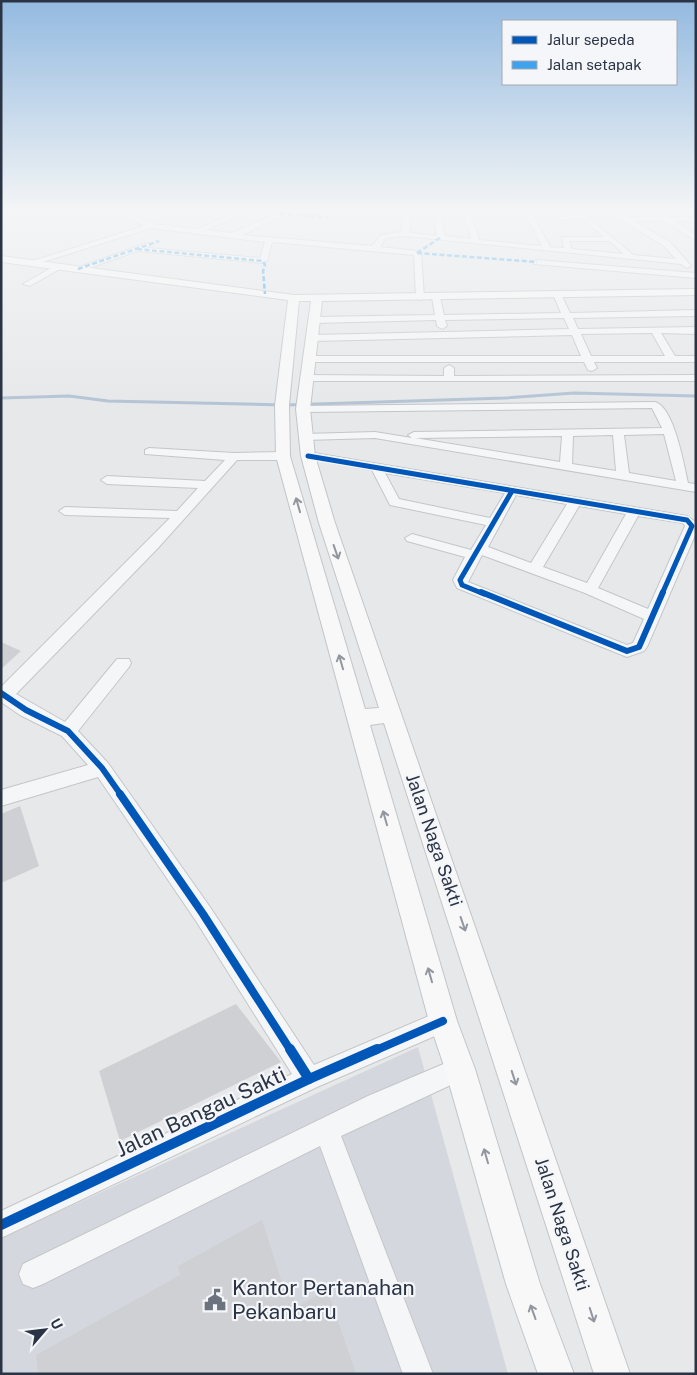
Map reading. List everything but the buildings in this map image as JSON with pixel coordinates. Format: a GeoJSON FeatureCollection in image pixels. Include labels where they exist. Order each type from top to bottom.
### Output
{"type":"FeatureCollection","features":[{"type":"Feature","properties":{"kind":"main road"},"geometry":{"type":"LineString","coordinates":[[131,276],[294,298],[696,292]]}},
{"type":"Feature","properties":{"kind":"main road"},"geometry":{"type":"LineString","coordinates":[[294,298],[282,405],[283,456],[444,1021],[460,1069],[523,1284],[556,1374]]}},
{"type":"Feature","properties":{"kind":"main road","name":"Jalan Naga Sakti"},"geometry":{"type":"LineString","coordinates":[[317,298],[313,338],[305,378],[303,409],[308,456],[326,523],[612,1374]]}},
{"type":"Feature","properties":{"kind":"main road"},"geometry":{"type":"LineString","coordinates":[[357,718],[380,716],[391,712]]}},
{"type":"Feature","properties":{"kind":"street"},"geometry":{"type":"LineString","coordinates":[[27,284],[42,276]]}},
{"type":"Feature","properties":{"kind":"street"},"geometry":{"type":"LineString","coordinates":[[419,276],[420,297]]}},
{"type":"Feature","properties":{"kind":"street"},"geometry":{"type":"LineString","coordinates":[[556,294],[597,379]]}},
{"type":"Feature","properties":{"kind":"street"},"geometry":{"type":"LineString","coordinates":[[436,297],[447,347],[449,379]]}},
{"type":"Feature","properties":{"kind":"street"},"geometry":{"type":"LineString","coordinates":[[682,313],[695,329]]}},
{"type":"Feature","properties":{"kind":"street"},"geometry":{"type":"LineString","coordinates":[[315,320],[696,313]]}},
{"type":"Feature","properties":{"kind":"street"},"geometry":{"type":"LineString","coordinates":[[313,338],[363,336],[404,347],[447,347],[488,346],[574,331],[620,338],[655,330],[695,329]]}},
{"type":"Feature","properties":{"kind":"street"},"geometry":{"type":"LineString","coordinates":[[655,330],[672,359]]}},
{"type":"Feature","properties":{"kind":"street"},"geometry":{"type":"LineString","coordinates":[[363,336],[365,359]]}},
{"type":"Feature","properties":{"kind":"street"},"geometry":{"type":"LineString","coordinates":[[620,338],[631,359]]}},
{"type":"Feature","properties":{"kind":"street"},"geometry":{"type":"LineString","coordinates":[[309,359],[365,359],[404,347],[488,346],[588,360],[696,359]]}},
{"type":"Feature","properties":{"kind":"street"},"geometry":{"type":"LineString","coordinates":[[305,378],[696,378]]}},
{"type":"Feature","properties":{"kind":"street"},"geometry":{"type":"LineString","coordinates":[[303,409],[652,405],[660,408],[683,486]]}},
{"type":"Feature","properties":{"kind":"street"},"geometry":{"type":"LineString","coordinates":[[305,437],[512,432],[668,432]]}},
{"type":"Feature","properties":{"kind":"street"},"geometry":{"type":"LineString","coordinates":[[512,432],[516,459]]}},
{"type":"Feature","properties":{"kind":"street"},"geometry":{"type":"LineString","coordinates":[[566,467],[568,432]]}},
{"type":"Feature","properties":{"kind":"street"},"geometry":{"type":"LineString","coordinates":[[618,432],[624,477]]}},
{"type":"Feature","properties":{"kind":"street"},"geometry":{"type":"LineString","coordinates":[[387,435],[516,459],[696,488]]}},
{"type":"Feature","properties":{"kind":"street"},"geometry":{"type":"LineString","coordinates":[[149,452],[234,457],[283,456]]}},
{"type":"Feature","properties":{"kind":"street"},"geometry":{"type":"LineString","coordinates":[[308,456],[687,520],[691,523],[639,647],[627,651],[464,587],[460,580],[512,491]]}},
{"type":"Feature","properties":{"kind":"street"},"geometry":{"type":"LineString","coordinates":[[234,457],[181,514],[4,693],[26,710],[68,731],[102,768],[203,914],[309,1079]]}},
{"type":"Feature","properties":{"kind":"street"},"geometry":{"type":"LineString","coordinates":[[378,468],[385,487],[394,502],[494,522]]}},
{"type":"Feature","properties":{"kind":"street"},"geometry":{"type":"LineString","coordinates":[[107,480],[209,484]]}},
{"type":"Feature","properties":{"kind":"street"},"geometry":{"type":"LineString","coordinates":[[535,569],[575,501]]}},
{"type":"Feature","properties":{"kind":"street"},"geometry":{"type":"LineString","coordinates":[[65,511],[181,514]]}},
{"type":"Feature","properties":{"kind":"street"},"geometry":{"type":"LineString","coordinates":[[590,590],[634,511]]}},
{"type":"Feature","properties":{"kind":"street"},"geometry":{"type":"LineString","coordinates":[[412,538],[476,552],[535,569],[651,616]]}},
{"type":"Feature","properties":{"kind":"street"},"geometry":{"type":"LineString","coordinates":[[68,731],[123,663]]}},
{"type":"Feature","properties":{"kind":"street"},"geometry":{"type":"LineString","coordinates":[[1,798],[102,768]]}},
{"type":"Feature","properties":{"kind":"street","name":"Jalan Bangau Sakti"},"geometry":{"type":"LineString","coordinates":[[1,1225],[309,1079],[444,1021]]}},
{"type":"Feature","properties":{"kind":"street"},"geometry":{"type":"LineString","coordinates":[[33,1274],[326,1130],[460,1069]]}},
{"type":"Feature","properties":{"kind":"street"},"geometry":{"type":"LineString","coordinates":[[326,1130],[418,1374]]}},
{"type":"Feature","properties":{"kind":"shaded area"},"geometry":{"type":"Polygon","coordinates":[[[418,1047],[508,1374],[1,1374],[1,1238],[418,1047]]]}},
{"type":"Feature","properties":{"kind":"waterway"},"geometry":{"type":"LineString","coordinates":[[1,398],[69,396],[108,401],[285,405],[505,398],[574,393],[696,396]]}},
{"type":"Feature","properties":{"kind":"marked path"},"geometry":{"type":"LineString","coordinates":[[263,276],[265,294]]}},
{"type":"Feature","properties":{"kind":"cycle path"},"geometry":{"type":"LineString","coordinates":[[308,456],[687,520],[692,526],[639,647],[627,651],[462,585],[460,580],[473,555],[480,549],[512,491]]}},
{"type":"Feature","properties":{"kind":"cycle path"},"geometry":{"type":"LineString","coordinates":[[1,693],[26,710],[68,731],[102,768],[203,914],[309,1079]]}},
{"type":"Feature","properties":{"kind":"cycle path"},"geometry":{"type":"LineString","coordinates":[[1,1225],[309,1079],[443,1021]]}},
{"type":"Feature","properties":{"kind":"place","name":"Kantor Pertanahan Pekanbaru"},"geometry":{"type":"Point","coordinates":[215,1300]}}]}
